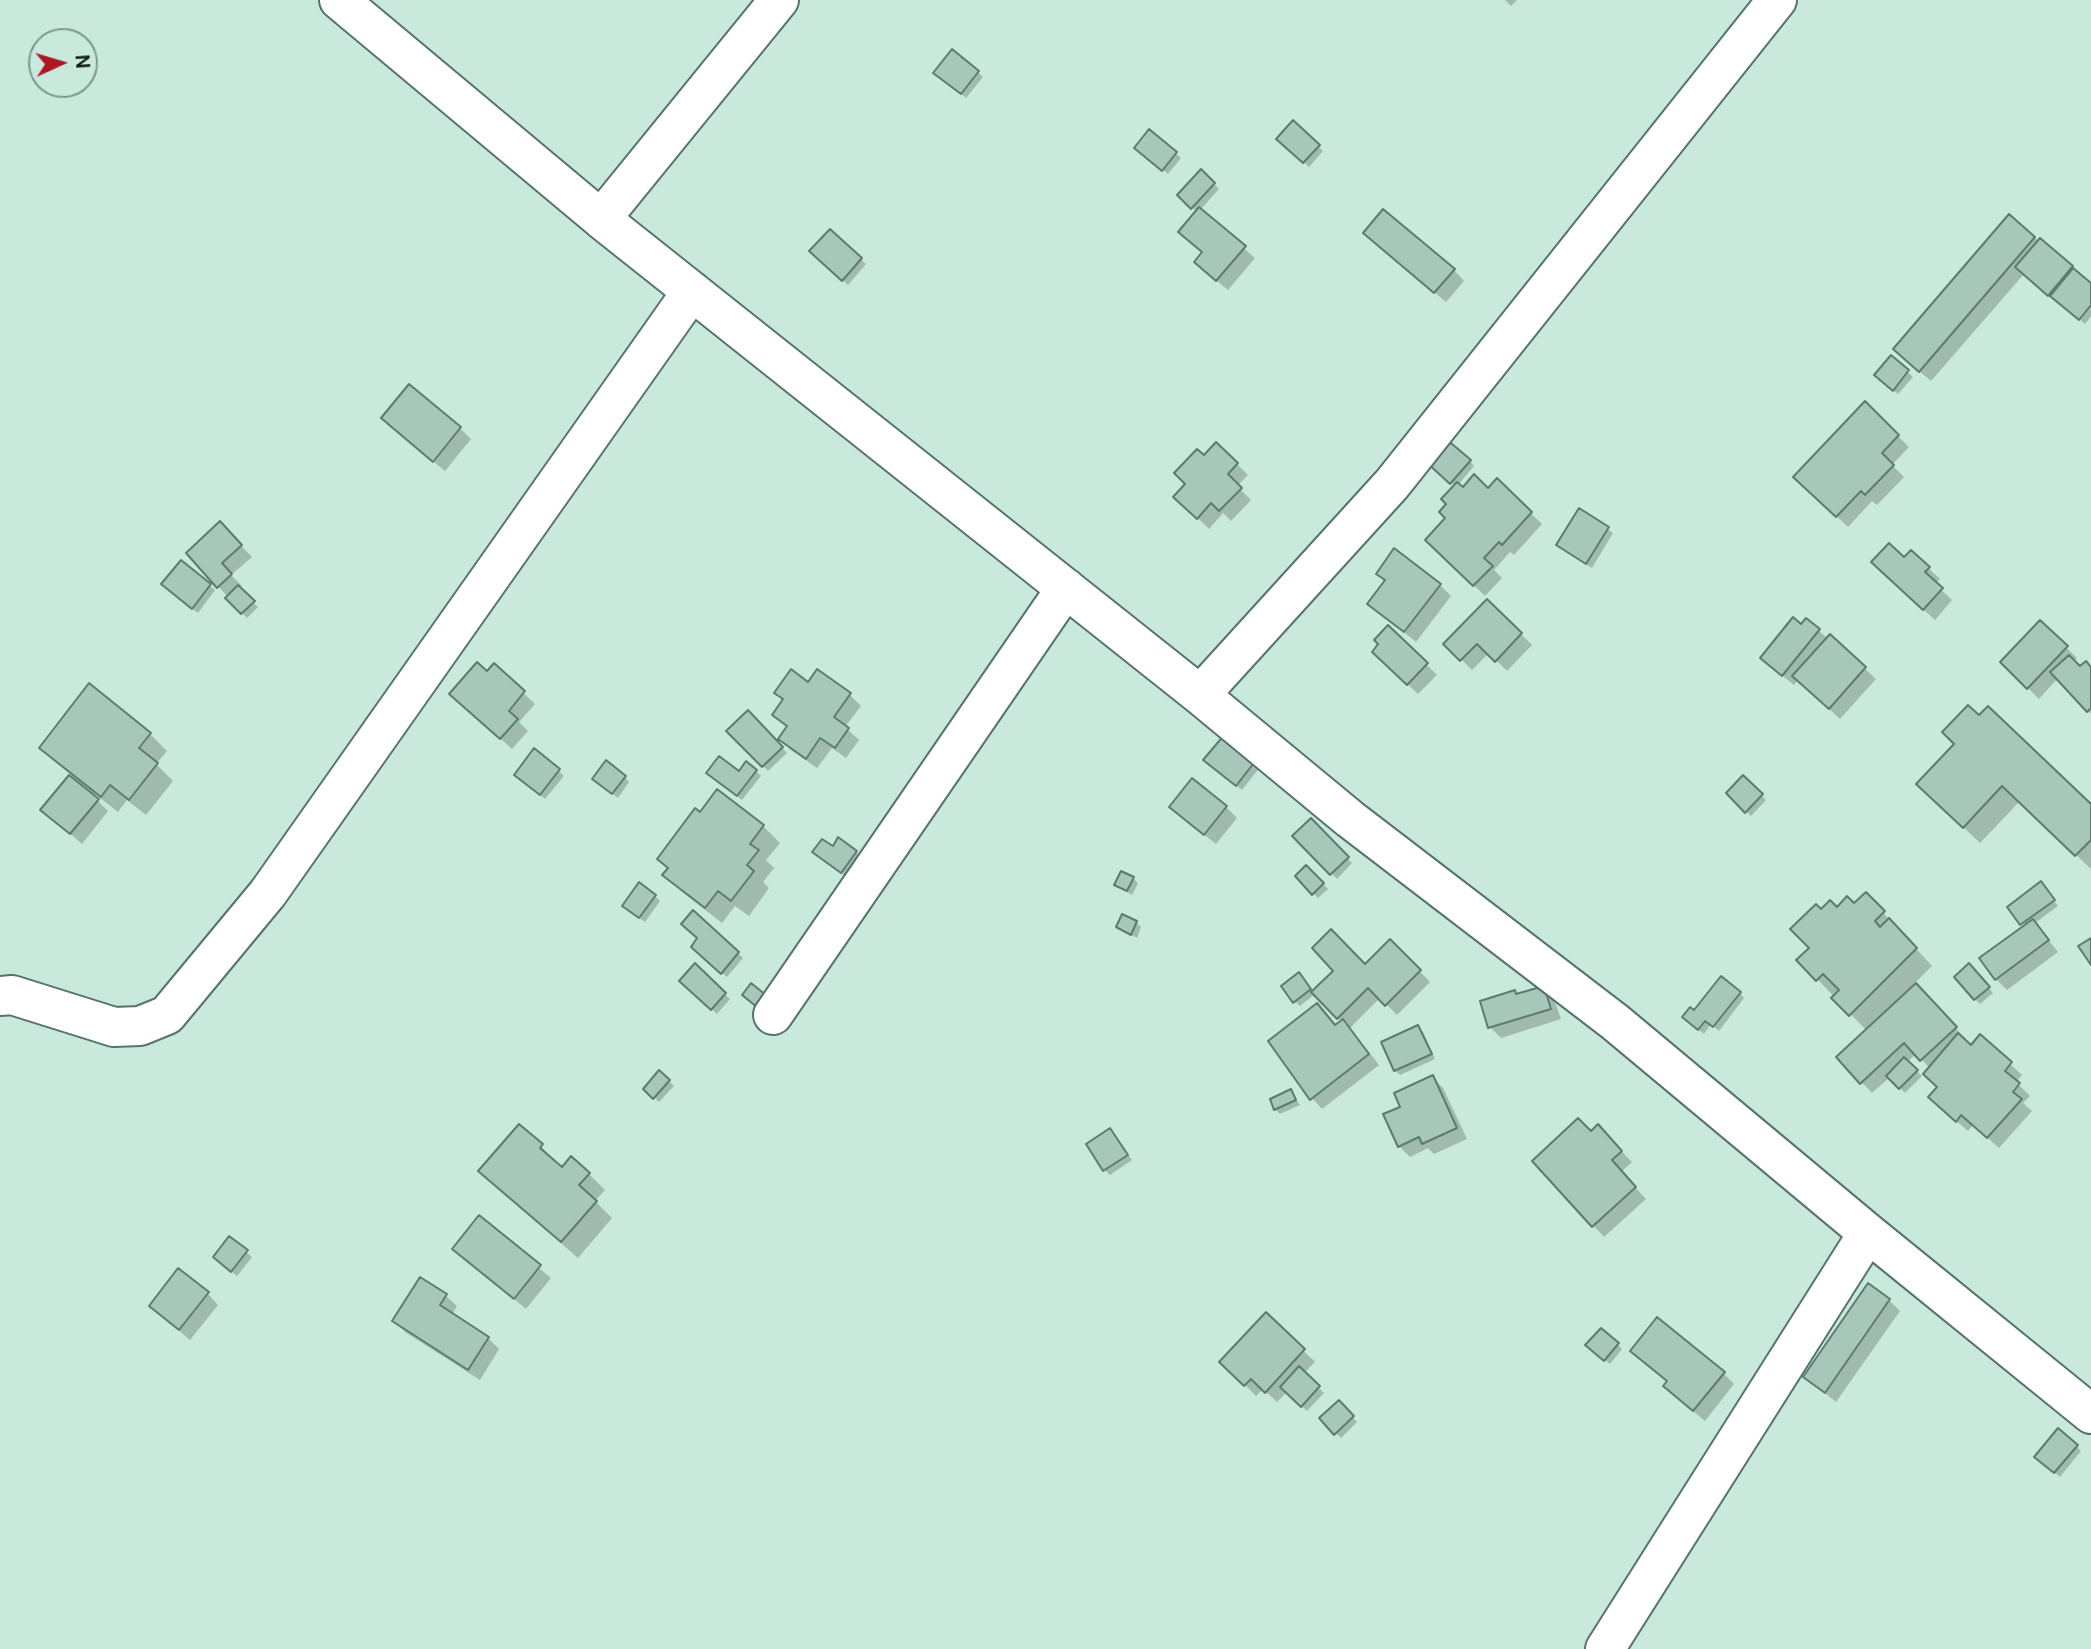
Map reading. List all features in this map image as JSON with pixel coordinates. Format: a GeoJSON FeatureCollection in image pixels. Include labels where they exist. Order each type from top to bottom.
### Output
{"type":"FeatureCollection","features":[{"type":"Feature","properties":{"kind":"street"},"geometry":{"type":"LineString","coordinates":[[339,0],[601,219],[1200,695],[1350,819],[1615,1022],[1868,1233],[2090,1411]]}},
{"type":"Feature","properties":{"kind":"street"},"geometry":{"type":"LineString","coordinates":[[601,219],[779,0]]}},
{"type":"Feature","properties":{"kind":"street"},"geometry":{"type":"LineString","coordinates":[[1200,695],[1392,484],[1777,0]]}},
{"type":"Feature","properties":{"kind":"street"},"geometry":{"type":"LineString","coordinates":[[0,996],[12,995],[114,1027],[140,1026],[167,1015],[268,893],[692,291]]}},
{"type":"Feature","properties":{"kind":"street"},"geometry":{"type":"LineString","coordinates":[[773,1015],[1066,588]]}},
{"type":"Feature","properties":{"kind":"street"},"geometry":{"type":"LineString","coordinates":[[1605,1649],[1868,1233]]}},
{"type":"Feature","properties":{"kind":"building"},"geometry":{"type":"Polygon","coordinates":[[[952,49],[979,71],[961,94],[933,73],[952,49]]]}},
{"type":"Feature","properties":{"kind":"building"},"geometry":{"type":"Polygon","coordinates":[[[1293,120],[1320,145],[1303,163],[1276,139],[1293,120]]]}},
{"type":"Feature","properties":{"kind":"building"},"geometry":{"type":"Polygon","coordinates":[[[1149,129],[1177,152],[1162,171],[1134,148],[1149,129]]]}},
{"type":"Feature","properties":{"kind":"building"},"geometry":{"type":"Polygon","coordinates":[[[1201,169],[1215,183],[1191,209],[1177,195],[1201,169]]]}},
{"type":"Feature","properties":{"kind":"building"},"geometry":{"type":"Polygon","coordinates":[[[1199,207],[1246,246],[1216,281],[1194,262],[1202,252],[1178,232],[1199,207]]]}},
{"type":"Feature","properties":{"kind":"building"},"geometry":{"type":"Polygon","coordinates":[[[1383,209],[1455,269],[1434,293],[1363,233],[1383,209]]]}},
{"type":"Feature","properties":{"kind":"building"},"geometry":{"type":"Polygon","coordinates":[[[2009,214],[2035,237],[1919,372],[1893,349],[2009,214]]]}},
{"type":"Feature","properties":{"kind":"building"},"geometry":{"type":"Polygon","coordinates":[[[830,229],[862,258],[842,281],[809,251],[830,229]]]}},
{"type":"Feature","properties":{"kind":"building"},"geometry":{"type":"Polygon","coordinates":[[[2040,238],[2073,266],[2048,296],[2015,267],[2040,238]]]}},
{"type":"Feature","properties":{"kind":"building"},"geometry":{"type":"Polygon","coordinates":[[[2073,268],[2091,283],[2091,305],[2079,320],[2050,296],[2073,268]]]}},
{"type":"Feature","properties":{"kind":"building"},"geometry":{"type":"Polygon","coordinates":[[[1891,355],[1909,370],[1893,391],[1874,375],[1891,355]]]}},
{"type":"Feature","properties":{"kind":"building"},"geometry":{"type":"Polygon","coordinates":[[[409,384],[461,427],[433,462],[381,418],[409,384]]]}},
{"type":"Feature","properties":{"kind":"building"},"geometry":{"type":"Polygon","coordinates":[[[1865,401],[1899,435],[1882,453],[1894,465],[1865,495],[1861,491],[1836,517],[1793,477],[1865,401]]]}},
{"type":"Feature","properties":{"kind":"building"},"geometry":{"type":"Polygon","coordinates":[[[1445,438],[1471,460],[1450,484],[1425,461],[1445,438]]]}},
{"type":"Feature","properties":{"kind":"building"},"geometry":{"type":"Polygon","coordinates":[[[1216,442],[1238,463],[1228,474],[1242,488],[1219,511],[1211,503],[1197,519],[1173,497],[1185,484],[1174,473],[1197,449],[1204,455],[1216,442]]]}},
{"type":"Feature","properties":{"kind":"building"},"geometry":{"type":"Polygon","coordinates":[[[1474,474],[1488,488],[1497,478],[1532,512],[1502,545],[1499,542],[1484,558],[1493,566],[1473,586],[1425,540],[1445,518],[1439,512],[1446,504],[1441,499],[1457,482],[1463,487],[1474,474]]]}},
{"type":"Feature","properties":{"kind":"building"},"geometry":{"type":"Polygon","coordinates":[[[1579,508],[1609,527],[1586,564],[1556,545],[1579,508]]]}},
{"type":"Feature","properties":{"kind":"building"},"geometry":{"type":"Polygon","coordinates":[[[220,521],[242,545],[222,563],[232,574],[217,588],[186,553],[220,521]]]}},
{"type":"Feature","properties":{"kind":"building"},"geometry":{"type":"Polygon","coordinates":[[[1889,543],[1904,557],[1911,550],[1930,567],[1925,572],[1943,588],[1923,610],[1871,562],[1889,543]]]}},
{"type":"Feature","properties":{"kind":"building"},"geometry":{"type":"Polygon","coordinates":[[[1394,548],[1441,584],[1404,632],[1367,604],[1385,580],[1376,574],[1394,548]]]}},
{"type":"Feature","properties":{"kind":"building"},"geometry":{"type":"Polygon","coordinates":[[[181,560],[211,584],[192,609],[161,584],[181,560]]]}},
{"type":"Feature","properties":{"kind":"building"},"geometry":{"type":"Polygon","coordinates":[[[238,585],[255,601],[241,614],[225,598],[238,585]]]}},
{"type":"Feature","properties":{"kind":"building"},"geometry":{"type":"Polygon","coordinates":[[[1487,599],[1522,633],[1495,662],[1477,644],[1460,661],[1443,644],[1487,599]]]}},
{"type":"Feature","properties":{"kind":"building"},"geometry":{"type":"Polygon","coordinates":[[[1793,617],[1801,624],[1806,618],[1820,629],[1782,676],[1760,658],[1793,617]]]}},
{"type":"Feature","properties":{"kind":"building"},"geometry":{"type":"Polygon","coordinates":[[[2040,620],[2068,646],[2027,689],[2000,662],[2040,620]]]}},
{"type":"Feature","properties":{"kind":"building"},"geometry":{"type":"Polygon","coordinates":[[[1388,625],[1428,663],[1407,685],[1372,652],[1378,644],[1374,640],[1388,625]]]}},
{"type":"Feature","properties":{"kind":"building"},"geometry":{"type":"Polygon","coordinates":[[[1830,634],[1866,667],[1829,709],[1792,676],[1830,634]]]}},
{"type":"Feature","properties":{"kind":"building"},"geometry":{"type":"Polygon","coordinates":[[[2069,655],[2080,666],[2086,661],[2091,667],[2091,708],[2087,712],[2050,672],[2069,655]]]}},
{"type":"Feature","properties":{"kind":"building"},"geometry":{"type":"Polygon","coordinates":[[[477,662],[487,671],[494,663],[525,691],[509,711],[518,719],[500,739],[449,694],[477,662]]]}},
{"type":"Feature","properties":{"kind":"building"},"geometry":{"type":"Polygon","coordinates":[[[791,669],[808,682],[817,669],[851,693],[834,717],[849,728],[835,748],[820,738],[806,759],[778,739],[787,726],[772,715],[783,699],[774,693],[791,669]]]}},
{"type":"Feature","properties":{"kind":"building"},"geometry":{"type":"Polygon","coordinates":[[[89,683],[151,733],[139,748],[158,763],[129,800],[110,785],[101,797],[39,748],[89,683]]]}},
{"type":"Feature","properties":{"kind":"building"},"geometry":{"type":"Polygon","coordinates":[[[1968,705],[1979,715],[1988,706],[2091,804],[2091,840],[2075,856],[2002,786],[1963,828],[1916,784],[1954,744],[1942,732],[1968,705]]]}},
{"type":"Feature","properties":{"kind":"building"},"geometry":{"type":"Polygon","coordinates":[[[748,710],[783,747],[762,767],[726,731],[748,710]]]}},
{"type":"Feature","properties":{"kind":"building"},"geometry":{"type":"Polygon","coordinates":[[[1225,734],[1257,759],[1236,786],[1203,760],[1225,734]]]}},
{"type":"Feature","properties":{"kind":"building"},"geometry":{"type":"Polygon","coordinates":[[[534,748],[560,769],[540,795],[514,775],[534,748]]]}},
{"type":"Feature","properties":{"kind":"building"},"geometry":{"type":"Polygon","coordinates":[[[719,756],[739,771],[746,761],[757,770],[737,796],[706,773],[719,756]]]}},
{"type":"Feature","properties":{"kind":"building"},"geometry":{"type":"Polygon","coordinates":[[[606,760],[626,776],[612,794],[592,779],[606,760]]]}},
{"type":"Feature","properties":{"kind":"building"},"geometry":{"type":"Polygon","coordinates":[[[69,775],[99,799],[70,834],[40,810],[69,775]]]}},
{"type":"Feature","properties":{"kind":"building"},"geometry":{"type":"Polygon","coordinates":[[[1743,775],[1763,794],[1745,813],[1726,793],[1743,775]]]}},
{"type":"Feature","properties":{"kind":"building"},"geometry":{"type":"Polygon","coordinates":[[[1192,778],[1227,806],[1204,835],[1169,807],[1192,778]]]}},
{"type":"Feature","properties":{"kind":"building"},"geometry":{"type":"Polygon","coordinates":[[[717,789],[764,825],[750,844],[759,850],[747,865],[754,871],[731,901],[718,891],[705,908],[662,875],[668,868],[657,859],[695,808],[700,812],[717,789]]]}},
{"type":"Feature","properties":{"kind":"building"},"geometry":{"type":"Polygon","coordinates":[[[1311,818],[1349,857],[1330,875],[1292,836],[1311,818]]]}},
{"type":"Feature","properties":{"kind":"building"},"geometry":{"type":"Polygon","coordinates":[[[838,837],[857,851],[841,873],[812,852],[822,839],[833,846],[838,837]]]}},
{"type":"Feature","properties":{"kind":"building"},"geometry":{"type":"Polygon","coordinates":[[[1306,865],[1324,883],[1312,895],[1295,876],[1306,865]]]}},
{"type":"Feature","properties":{"kind":"building"},"geometry":{"type":"Polygon","coordinates":[[[1121,871],[1134,877],[1127,891],[1114,885],[1121,871]]]}},
{"type":"Feature","properties":{"kind":"building"},"geometry":{"type":"Polygon","coordinates":[[[2041,881],[2055,900],[2020,925],[2007,907],[2041,881]]]}},
{"type":"Feature","properties":{"kind":"building"},"geometry":{"type":"Polygon","coordinates":[[[639,882],[656,895],[639,918],[622,906],[639,882]]]}},
{"type":"Feature","properties":{"kind":"building"},"geometry":{"type":"Polygon","coordinates":[[[1866,892],[1885,911],[1875,921],[1880,927],[1889,918],[1917,948],[1849,1016],[1831,998],[1839,990],[1823,974],[1816,981],[1796,960],[1809,948],[1790,929],[1816,904],[1821,909],[1830,900],[1837,907],[1847,896],[1854,903],[1866,892]]]}},
{"type":"Feature","properties":{"kind":"building"},"geometry":{"type":"Polygon","coordinates":[[[693,910],[739,952],[721,974],[691,947],[697,938],[681,924],[693,910]]]}},
{"type":"Feature","properties":{"kind":"building"},"geometry":{"type":"Polygon","coordinates":[[[1122,914],[1137,921],[1131,935],[1116,927],[1122,914]]]}},
{"type":"Feature","properties":{"kind":"building"},"geometry":{"type":"Polygon","coordinates":[[[2033,919],[2049,940],[1995,980],[1979,958],[2033,919]]]}},
{"type":"Feature","properties":{"kind":"building"},"geometry":{"type":"Polygon","coordinates":[[[1331,929],[1365,964],[1390,939],[1421,970],[1385,1006],[1368,988],[1337,1019],[1311,992],[1333,971],[1312,948],[1331,929]]]}},
{"type":"Feature","properties":{"kind":"building"},"geometry":{"type":"Polygon","coordinates":[[[2091,938],[2091,965],[2078,946],[2091,938]]]}},
{"type":"Feature","properties":{"kind":"building"},"geometry":{"type":"Polygon","coordinates":[[[695,963],[726,993],[711,1010],[679,981],[695,963]]]}},
{"type":"Feature","properties":{"kind":"building"},"geometry":{"type":"Polygon","coordinates":[[[1969,963],[1990,987],[1974,1000],[1954,977],[1969,963]]]}},
{"type":"Feature","properties":{"kind":"building"},"geometry":{"type":"Polygon","coordinates":[[[1299,972],[1311,989],[1293,1003],[1281,986],[1299,972]]]}},
{"type":"Feature","properties":{"kind":"building"},"geometry":{"type":"Polygon","coordinates":[[[1721,976],[1741,992],[1713,1027],[1705,1021],[1698,1030],[1682,1017],[1690,1007],[1694,1010],[1721,976]]]}},
{"type":"Feature","properties":{"kind":"building"},"geometry":{"type":"Polygon","coordinates":[[[751,983],[767,996],[758,1008],[742,995],[751,983]]]}},
{"type":"Feature","properties":{"kind":"building"},"geometry":{"type":"Polygon","coordinates":[[[1916,983],[1957,1027],[1920,1061],[1904,1043],[1860,1084],[1836,1057],[1916,983]]]}},
{"type":"Feature","properties":{"kind":"building"},"geometry":{"type":"Polygon","coordinates":[[[1544,986],[1551,1009],[1488,1028],[1480,1001],[1515,990],[1516,994],[1544,986]]]}},
{"type":"Feature","properties":{"kind":"building"},"geometry":{"type":"Polygon","coordinates":[[[1317,1003],[1335,1025],[1343,1019],[1369,1054],[1310,1100],[1268,1041],[1317,1003]]]}},
{"type":"Feature","properties":{"kind":"building"},"geometry":{"type":"Polygon","coordinates":[[[1418,1025],[1432,1054],[1394,1071],[1381,1042],[1418,1025]]]}},
{"type":"Feature","properties":{"kind":"building"},"geometry":{"type":"Polygon","coordinates":[[[1958,1033],[1971,1045],[1980,1034],[2012,1062],[2005,1071],[2020,1083],[2013,1092],[2022,1099],[1987,1138],[1961,1115],[1956,1122],[1928,1097],[1937,1087],[1923,1074],[1958,1033]]]}},
{"type":"Feature","properties":{"kind":"building"},"geometry":{"type":"Polygon","coordinates":[[[1904,1057],[1918,1070],[1899,1089],[1886,1076],[1904,1057]]]}},
{"type":"Feature","properties":{"kind":"building"},"geometry":{"type":"Polygon","coordinates":[[[659,1070],[670,1080],[653,1099],[643,1089],[659,1070]]]}},
{"type":"Feature","properties":{"kind":"building"},"geometry":{"type":"Polygon","coordinates":[[[1433,1075],[1457,1128],[1422,1144],[1419,1137],[1398,1147],[1383,1114],[1400,1107],[1394,1093],[1433,1075]]]}},
{"type":"Feature","properties":{"kind":"building"},"geometry":{"type":"Polygon","coordinates":[[[1291,1089],[1296,1100],[1274,1110],[1270,1099],[1291,1089]]]}},
{"type":"Feature","properties":{"kind":"building"},"geometry":{"type":"Polygon","coordinates":[[[1578,1118],[1591,1131],[1598,1124],[1622,1151],[1612,1160],[1636,1187],[1592,1227],[1532,1161],[1578,1118]]]}},
{"type":"Feature","properties":{"kind":"building"},"geometry":{"type":"Polygon","coordinates":[[[519,1124],[543,1144],[540,1148],[562,1167],[571,1156],[590,1173],[579,1185],[597,1201],[561,1242],[478,1171],[519,1124]]]}},
{"type":"Feature","properties":{"kind":"building"},"geometry":{"type":"Polygon","coordinates":[[[1110,1128],[1128,1155],[1103,1171],[1086,1144],[1110,1128]]]}},
{"type":"Feature","properties":{"kind":"building"},"geometry":{"type":"Polygon","coordinates":[[[479,1215],[541,1265],[514,1299],[452,1249],[479,1215]]]}},
{"type":"Feature","properties":{"kind":"building"},"geometry":{"type":"Polygon","coordinates":[[[229,1236],[248,1250],[231,1272],[213,1257],[229,1236]]]}},
{"type":"Feature","properties":{"kind":"building"},"geometry":{"type":"Polygon","coordinates":[[[178,1268],[209,1292],[179,1330],[149,1306],[178,1268]]]}},
{"type":"Feature","properties":{"kind":"building"},"geometry":{"type":"Polygon","coordinates":[[[420,1277],[447,1294],[440,1305],[489,1337],[468,1370],[392,1321],[420,1277]]]}},
{"type":"Feature","properties":{"kind":"building"},"geometry":{"type":"Polygon","coordinates":[[[1868,1283],[1890,1299],[1825,1393],[1803,1377],[1868,1283]]]}},
{"type":"Feature","properties":{"kind":"building"},"geometry":{"type":"Polygon","coordinates":[[[1266,1312],[1305,1349],[1265,1393],[1251,1379],[1244,1386],[1219,1362],[1266,1312]]]}},
{"type":"Feature","properties":{"kind":"building"},"geometry":{"type":"Polygon","coordinates":[[[1657,1317],[1725,1372],[1693,1411],[1663,1386],[1667,1381],[1630,1351],[1657,1317]]]}},
{"type":"Feature","properties":{"kind":"building"},"geometry":{"type":"Polygon","coordinates":[[[1601,1328],[1619,1343],[1604,1361],[1585,1345],[1601,1328]]]}},
{"type":"Feature","properties":{"kind":"building"},"geometry":{"type":"Polygon","coordinates":[[[1299,1366],[1320,1386],[1301,1407],[1280,1387],[1299,1366]]]}},
{"type":"Feature","properties":{"kind":"building"},"geometry":{"type":"Polygon","coordinates":[[[1339,1400],[1354,1416],[1334,1435],[1319,1418],[1339,1400]]]}},
{"type":"Feature","properties":{"kind":"building"},"geometry":{"type":"Polygon","coordinates":[[[2058,1428],[2078,1445],[2054,1473],[2034,1457],[2058,1428]]]}}]}
